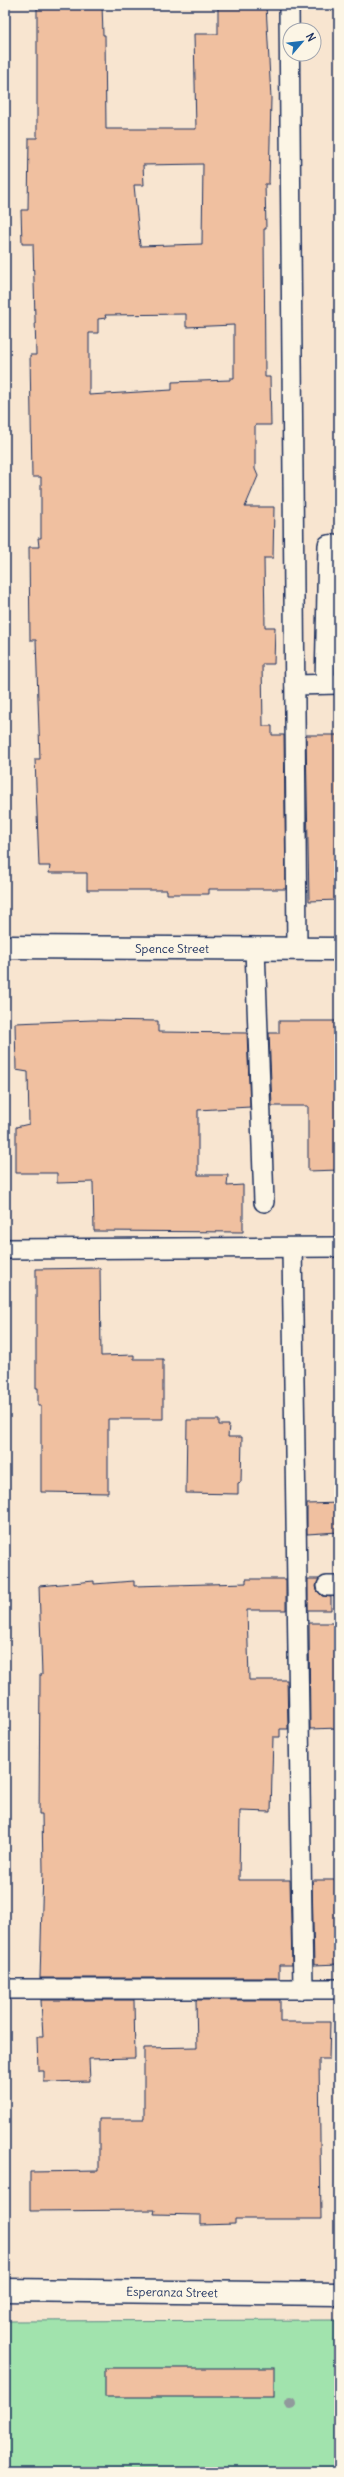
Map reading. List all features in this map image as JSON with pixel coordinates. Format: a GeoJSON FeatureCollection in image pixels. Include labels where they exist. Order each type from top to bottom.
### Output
{"type":"FeatureCollection","features":[{"type":"Feature","properties":{"kind":"street","name":"Spence Street"},"geometry":{"type":"LineString","coordinates":[[5,948],[339,948]]}},
{"type":"Feature","properties":{"kind":"street","name":"Esperanza Street"},"geometry":{"type":"LineString","coordinates":[[5,2290],[339,2294]]}},
{"type":"Feature","properties":{"kind":"lane"},"geometry":{"type":"LineString","coordinates":[[289,5],[298,948]]}},
{"type":"Feature","properties":{"kind":"lane"},"geometry":{"type":"LineString","coordinates":[[295,685],[332,684],[328,545],[339,544]]}},
{"type":"Feature","properties":{"kind":"lane"},"geometry":{"type":"LineString","coordinates":[[255,948],[264,1202]]}},
{"type":"Feature","properties":{"kind":"lane"},"geometry":{"type":"LineString","coordinates":[[292,1248],[303,1989]]}},
{"type":"Feature","properties":{"kind":"lane"},"geometry":{"type":"LineString","coordinates":[[5,1249],[339,1248]]}},
{"type":"Feature","properties":{"kind":"lane"},"geometry":{"type":"LineString","coordinates":[[5,1990],[339,1989]]}},
{"type":"Feature","properties":{"kind":"green space"},"geometry":{"type":"Polygon","coordinates":[[[339,2320],[339,2472],[5,2472],[5,2321],[339,2320]]]}},
{"type":"Feature","properties":{"kind":"building"},"geometry":{"type":"Polygon","coordinates":[[[37,5],[102,5],[103,35],[105,35],[106,129],[196,129],[194,34],[218,34],[218,5],[266,5],[271,98],[269,184],[265,184],[266,229],[264,229],[265,377],[270,377],[271,425],[255,425],[255,469],[258,476],[245,507],[274,507],[273,558],[264,558],[265,627],[275,627],[274,664],[262,664],[263,726],[272,726],[272,735],[284,735],[286,889],[209,889],[209,894],[167,894],[167,890],[87,890],[87,873],[49,873],[50,866],[39,866],[35,759],[40,759],[36,640],[30,640],[29,547],[39,547],[38,538],[41,538],[41,477],[32,477],[30,355],[36,355],[33,244],[22,244],[21,210],[28,210],[29,138],[37,138],[37,5]],[[203,164],[143,165],[144,185],[134,185],[140,246],[202,244],[203,164]],[[186,314],[105,315],[106,318],[98,319],[98,333],[89,333],[89,395],[172,390],[172,382],[230,380],[230,378],[234,378],[234,325],[186,327],[186,314]]]}},
{"type":"Feature","properties":{"kind":"building"},"geometry":{"type":"Polygon","coordinates":[[[306,735],[339,735],[339,900],[309,901],[306,735]]]}},
{"type":"Feature","properties":{"kind":"building"},"geometry":{"type":"Polygon","coordinates":[[[93,1020],[158,1021],[158,1032],[247,1033],[250,1107],[198,1110],[198,1175],[228,1175],[227,1186],[243,1185],[243,1232],[94,1231],[93,1182],[57,1183],[57,1173],[16,1173],[16,1127],[29,1124],[28,1072],[16,1070],[15,1023],[93,1020]]]}},
{"type":"Feature","properties":{"kind":"building"},"geometry":{"type":"Polygon","coordinates":[[[279,1021],[339,1021],[339,1170],[308,1171],[308,1106],[272,1106],[269,1033],[279,1033],[279,1021]]]}},
{"type":"Feature","properties":{"kind":"building"},"geometry":{"type":"Polygon","coordinates":[[[100,1268],[101,1356],[134,1355],[134,1359],[163,1359],[163,1419],[108,1419],[108,1493],[41,1492],[41,1406],[38,1406],[38,1388],[36,1388],[36,1269],[100,1268]]]}},
{"type":"Feature","properties":{"kind":"building"},"geometry":{"type":"Polygon","coordinates":[[[187,1420],[219,1420],[219,1425],[229,1425],[228,1437],[242,1437],[241,1482],[238,1483],[238,1494],[186,1493],[187,1420]]]}},
{"type":"Feature","properties":{"kind":"building"},"geometry":{"type":"Polygon","coordinates":[[[339,1503],[339,1532],[307,1534],[307,1504],[339,1503]]]}},
{"type":"Feature","properties":{"kind":"building"},"geometry":{"type":"Polygon","coordinates":[[[246,1579],[286,1579],[286,1610],[247,1610],[249,1680],[287,1680],[288,1729],[280,1729],[280,1737],[273,1737],[271,1812],[240,1811],[239,1880],[290,1880],[292,1965],[279,1965],[279,1978],[40,1978],[43,1870],[42,1814],[39,1814],[40,1675],[42,1675],[39,1586],[94,1581],[94,1584],[134,1581],[134,1586],[246,1583],[246,1579]]]}},
{"type":"Feature","properties":{"kind":"building"},"geometry":{"type":"Polygon","coordinates":[[[308,1579],[319,1579],[316,1586],[317,1591],[322,1596],[331,1597],[331,1610],[308,1610],[308,1579]]]}},
{"type":"Feature","properties":{"kind":"building"},"geometry":{"type":"Polygon","coordinates":[[[309,1623],[339,1623],[339,1728],[310,1729],[309,1623]]]}},
{"type":"Feature","properties":{"kind":"building"},"geometry":{"type":"Polygon","coordinates":[[[312,1880],[339,1880],[339,1964],[314,1965],[312,1880]]]}},
{"type":"Feature","properties":{"kind":"building"},"geometry":{"type":"Polygon","coordinates":[[[41,2000],[134,2000],[135,2058],[89,2059],[90,2081],[44,2082],[44,2071],[38,2071],[37,2037],[43,2037],[41,2000]]]}},
{"type":"Feature","properties":{"kind":"building"},"geometry":{"type":"Polygon","coordinates":[[[196,2000],[280,2000],[280,2022],[330,2022],[329,2059],[319,2059],[321,2219],[235,2219],[235,2224],[201,2225],[201,2215],[154,2214],[155,2210],[30,2211],[30,2172],[99,2171],[99,2119],[144,2119],[144,2048],[197,2047],[196,2000]]]}},
{"type":"Feature","properties":{"kind":"building"},"geometry":{"type":"Polygon","coordinates":[[[105,2368],[274,2368],[274,2397],[105,2397],[105,2368]]]}}]}
